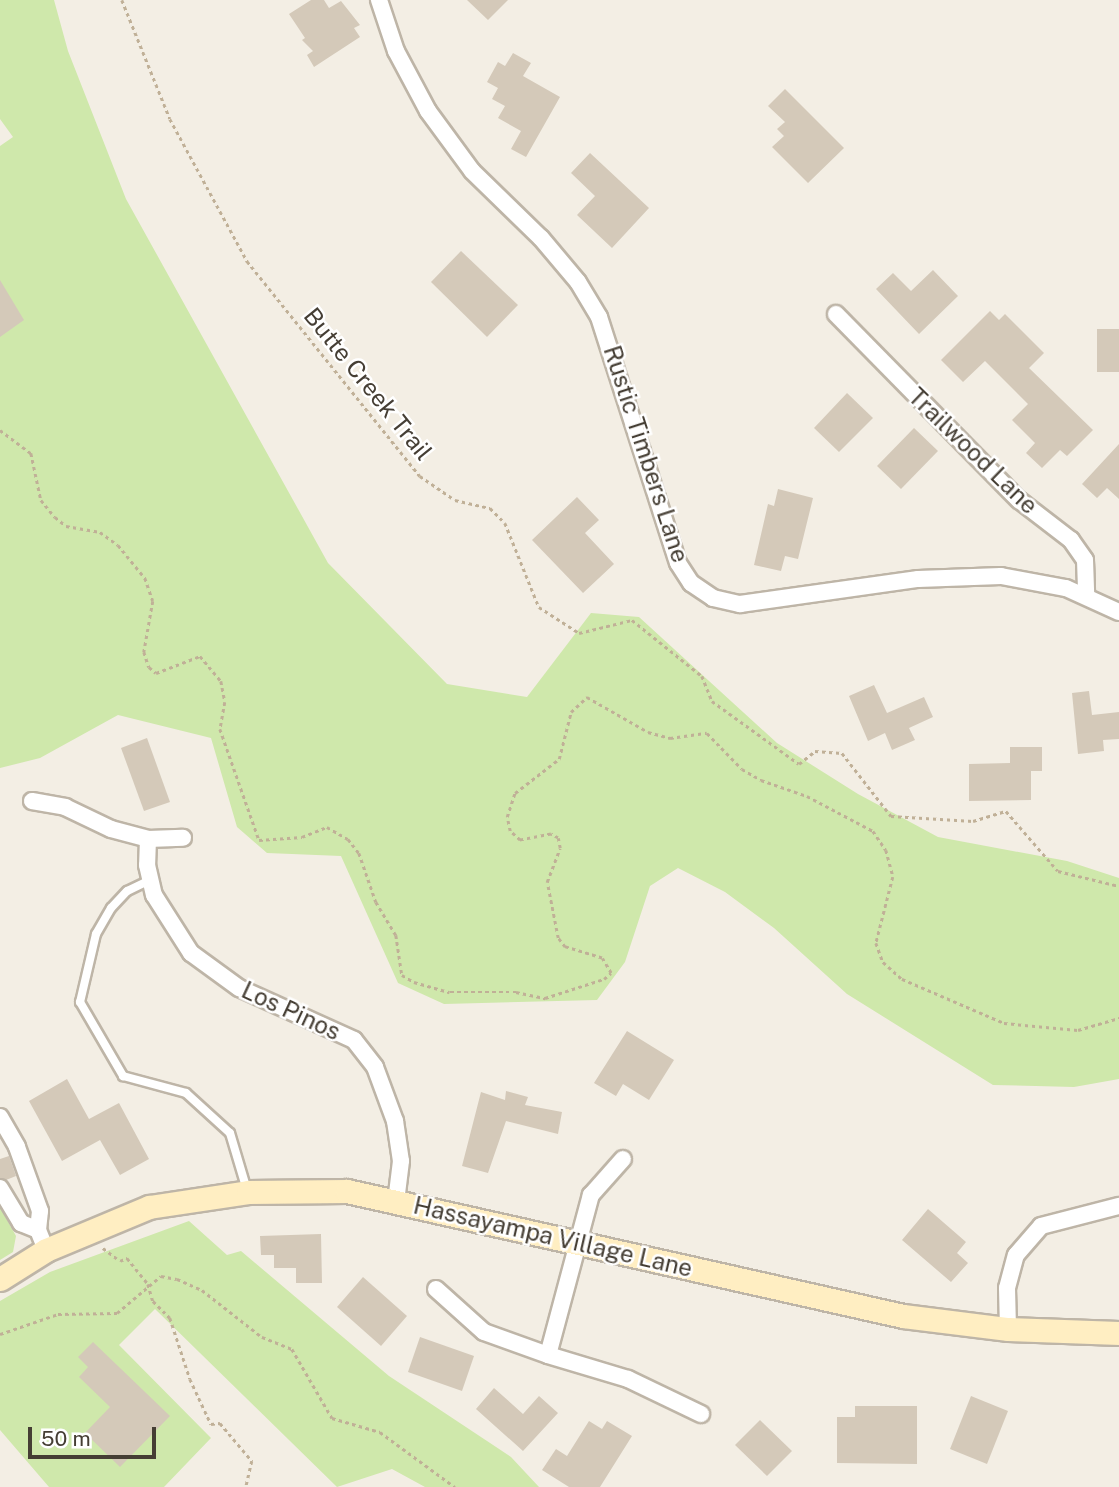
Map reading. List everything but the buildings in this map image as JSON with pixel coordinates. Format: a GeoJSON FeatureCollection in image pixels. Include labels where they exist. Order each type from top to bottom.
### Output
{"type":"FeatureCollection","features":[{"type":"Feature","properties":{"kind":"street","name":"Rustic Timbers Lane"},"geometry":{"type":"LineString","coordinates":[[379,0],[396,51],[428,111],[472,171],[541,238],[578,282],[599,317],[678,563],[691,583],[713,598],[740,604],[966,574],[1023,578],[1086,596],[1119,612]]}},
{"type":"Feature","properties":{"kind":"street","name":"Trailwood Lane"},"geometry":{"type":"LineString","coordinates":[[836,314],[1019,500],[1071,540],[1085,559],[1086,596]]}},
{"type":"Feature","properties":{"kind":"street"},"geometry":{"type":"LineString","coordinates":[[32,801],[65,807],[111,829],[148,839],[183,838]]}},
{"type":"Feature","properties":{"kind":"street","name":"Los Pinos"},"geometry":{"type":"LineString","coordinates":[[148,839],[150,880],[154,895],[191,953],[239,988],[354,1040],[376,1067],[395,1121],[401,1161],[396,1200]]}},
{"type":"Feature","properties":{"kind":"street"},"geometry":{"type":"LineString","coordinates":[[0,1117],[6,1138],[40,1211],[42,1240]]}},
{"type":"Feature","properties":{"kind":"street"},"geometry":{"type":"LineString","coordinates":[[548,1354],[591,1195],[624,1159]]}},
{"type":"Feature","properties":{"kind":"street"},"geometry":{"type":"LineString","coordinates":[[0,1188],[21,1223],[42,1240]]}},
{"type":"Feature","properties":{"kind":"street","name":"Hassayampa Village Lane"},"geometry":{"type":"LineString","coordinates":[[0,1279],[42,1240],[87,1231],[149,1207],[248,1192],[347,1191],[903,1316],[1008,1329],[1119,1333]]}},
{"type":"Feature","properties":{"kind":"street"},"geometry":{"type":"LineString","coordinates":[[1008,1329],[1007,1288],[1016,1255],[1041,1226],[1119,1206]]}},
{"type":"Feature","properties":{"kind":"street"},"geometry":{"type":"LineString","coordinates":[[436,1289],[484,1332],[628,1379],[701,1414]]}},
{"type":"Feature","properties":{"kind":"lane"},"geometry":{"type":"LineString","coordinates":[[150,880],[127,891],[106,917],[83,975],[80,1002],[123,1076],[186,1093],[230,1133],[248,1192]]}},
{"type":"Feature","properties":{"kind":"path","name":"Butte Creek Trail"},"geometry":{"type":"LineString","coordinates":[[122,0],[170,119],[247,261],[420,477],[455,499],[490,508],[505,523],[539,607],[579,634],[632,620],[702,676],[712,701],[799,764],[815,751],[842,753],[891,816],[973,821],[1006,811],[1058,872],[1119,886]]}},
{"type":"Feature","properties":{"kind":"path"},"geometry":{"type":"LineString","coordinates":[[0,430],[31,453],[41,500],[55,517],[66,526],[100,532],[118,545],[145,578],[153,601],[144,652],[149,667],[156,673],[200,656],[221,681],[225,702],[220,729],[240,796],[260,840],[302,837],[327,827],[348,839],[359,853],[376,902],[396,935],[402,975],[414,982],[450,992],[516,992],[545,998],[604,979],[611,973],[602,958],[565,947],[558,938],[547,881],[560,848],[558,838],[551,834],[520,840],[510,831],[507,817],[515,793],[559,759],[571,712],[587,697],[648,732],[670,738],[707,733],[752,775],[807,796],[873,831],[886,850],[893,877],[876,943],[883,962],[902,979],[1004,1023],[1078,1030],[1104,1026],[1119,1018]]}},
{"type":"Feature","properties":{"kind":"path"},"geometry":{"type":"LineString","coordinates":[[87,1231],[120,1261],[127,1258],[148,1284],[153,1301],[170,1318],[190,1379],[211,1424],[220,1423],[253,1461],[246,1487]]}},
{"type":"Feature","properties":{"kind":"path"},"geometry":{"type":"LineString","coordinates":[[0,1334],[58,1314],[117,1313],[148,1284],[161,1276],[202,1290],[262,1337],[292,1349],[332,1418],[380,1433],[455,1487]]}},
{"type":"Feature","properties":{"kind":"green space"},"geometry":{"type":"Polygon","coordinates":[[[0,0],[54,0],[68,51],[126,199],[328,563],[447,684],[527,697],[591,613],[639,617],[777,743],[858,794],[938,837],[1067,861],[1119,878],[1119,1079],[1074,1087],[993,1085],[847,994],[774,928],[725,892],[678,868],[650,886],[625,962],[597,1000],[444,1004],[398,983],[341,856],[267,853],[237,827],[211,738],[118,715],[40,758],[0,768],[0,146],[13,137],[0,119],[0,0]]]}},
{"type":"Feature","properties":{"kind":"green space"},"geometry":{"type":"Polygon","coordinates":[[[0,1207],[16,1236],[13,1252],[0,1260],[0,1207]]]}},
{"type":"Feature","properties":{"kind":"green space"},"geometry":{"type":"Polygon","coordinates":[[[189,1221],[227,1255],[241,1251],[389,1376],[511,1457],[539,1487],[425,1487],[392,1469],[337,1487],[155,1309],[119,1345],[211,1438],[164,1487],[49,1487],[0,1430],[0,1301],[50,1272],[189,1221]]]}}]}
